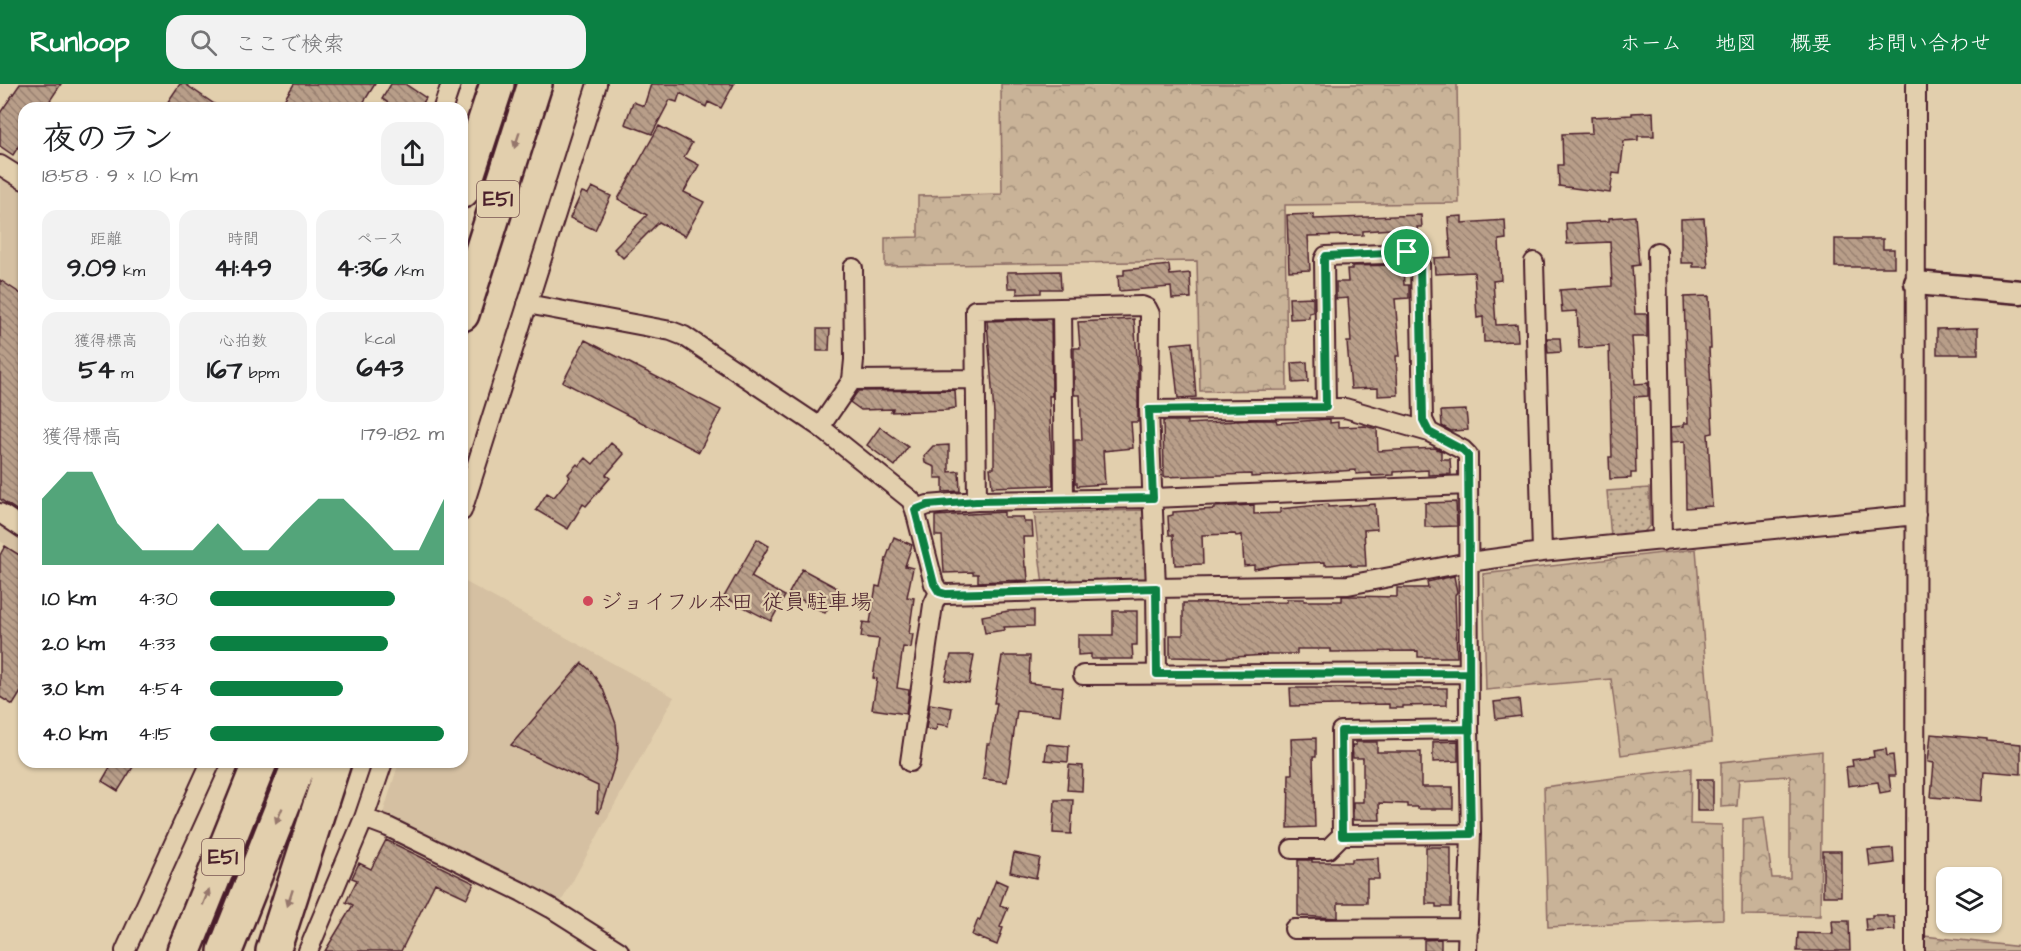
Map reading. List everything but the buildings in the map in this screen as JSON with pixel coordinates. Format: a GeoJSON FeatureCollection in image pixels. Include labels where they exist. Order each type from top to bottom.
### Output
{"type":"FeatureCollection","features":[{"type":"Feature","properties":{"kind":"highway","name":"E51"},"geometry":{"type":"LineString","coordinates":[[468,173],[497,84]]}},
{"type":"Feature","properties":{"kind":"highway","name":"E51"},"geometry":{"type":"LineString","coordinates":[[468,295],[535,84]]}},
{"type":"Feature","properties":{"kind":"highway","name":"E51"},"geometry":{"type":"LineString","coordinates":[[184,951],[258,768]]}},
{"type":"Feature","properties":{"kind":"highway","name":"E51"},"geometry":{"type":"LineString","coordinates":[[225,951],[298,768]]}},
{"type":"Feature","properties":{"kind":"highway"},"geometry":{"type":"LineString","coordinates":[[273,951],[331,768]]}},
{"type":"Feature","properties":{"kind":"street"},"geometry":{"type":"LineString","coordinates":[[445,102],[452,84]]}},
{"type":"Feature","properties":{"kind":"street"},"geometry":{"type":"LineString","coordinates":[[468,492],[597,84]]}},
{"type":"Feature","properties":{"kind":"street"},"geometry":{"type":"LineString","coordinates":[[1915,951],[1916,84]]}},
{"type":"Feature","properties":{"kind":"street"},"geometry":{"type":"LineString","coordinates":[[0,165],[18,176]]}},
{"type":"Feature","properties":{"kind":"street"},"geometry":{"type":"LineString","coordinates":[[1657,252],[1662,541]]}},
{"type":"Feature","properties":{"kind":"street"},"geometry":{"type":"LineString","coordinates":[[1326,407],[1324,260],[1326,256],[1414,253],[1420,264],[1423,420],[1429,432]]}},
{"type":"Feature","properties":{"kind":"street"},"geometry":{"type":"LineString","coordinates":[[1534,262],[1542,552]]}},
{"type":"Feature","properties":{"kind":"street"},"geometry":{"type":"LineString","coordinates":[[820,427],[852,380],[854,360],[853,268]]}},
{"type":"Feature","properties":{"kind":"street"},"geometry":{"type":"LineString","coordinates":[[1916,283],[2021,292]]}},
{"type":"Feature","properties":{"kind":"street"},"geometry":{"type":"LineString","coordinates":[[527,304],[670,331],[684,336],[820,427],[911,500],[934,584],[939,592],[956,595],[1156,588],[1348,585],[1469,562],[1542,552],[1916,515]]}},
{"type":"Feature","properties":{"kind":"street"},"geometry":{"type":"LineString","coordinates":[[976,501],[975,310],[1142,306],[1147,308],[1150,314],[1149,410],[1157,674]]}},
{"type":"Feature","properties":{"kind":"street"},"geometry":{"type":"LineString","coordinates":[[1062,308],[1064,499]]}},
{"type":"Feature","properties":{"kind":"street"},"geometry":{"type":"LineString","coordinates":[[852,380],[975,379]]}},
{"type":"Feature","properties":{"kind":"street"},"geometry":{"type":"LineString","coordinates":[[1149,410],[1345,408],[1429,432],[1468,455],[1468,729],[1471,834],[1467,951]]}},
{"type":"Feature","properties":{"kind":"street"},"geometry":{"type":"LineString","coordinates":[[915,510],[928,505],[976,501],[1153,498],[1468,485]]}},
{"type":"Feature","properties":{"kind":"street"},"geometry":{"type":"LineString","coordinates":[[0,513],[18,525]]}},
{"type":"Feature","properties":{"kind":"street"},"geometry":{"type":"LineString","coordinates":[[910,762],[933,605],[939,592]]}},
{"type":"Feature","properties":{"kind":"street"},"geometry":{"type":"LineString","coordinates":[[1083,675],[1469,673]]}},
{"type":"Feature","properties":{"kind":"street"},"geometry":{"type":"LineString","coordinates":[[1342,836],[1341,731],[1468,729]]}},
{"type":"Feature","properties":{"kind":"street"},"geometry":{"type":"LineString","coordinates":[[125,951],[208,768]]}},
{"type":"Feature","properties":{"kind":"street"},"geometry":{"type":"LineString","coordinates":[[308,951],[364,818],[381,768]]}},
{"type":"Feature","properties":{"kind":"street"},"geometry":{"type":"LineString","coordinates":[[364,818],[522,892],[619,951]]}},
{"type":"Feature","properties":{"kind":"street"},"geometry":{"type":"LineString","coordinates":[[1292,849],[1328,849],[1342,836],[1471,834]]}},
{"type":"Feature","properties":{"kind":"street"},"geometry":{"type":"LineString","coordinates":[[1294,929],[1469,928]]}},
{"type":"Feature","properties":{"kind":"shaded area"},"geometry":{"type":"Polygon","coordinates":[[[0,150],[18,162],[18,552],[0,541],[0,150]]]}},
{"type":"Feature","properties":{"kind":"shaded area"},"geometry":{"type":"Polygon","coordinates":[[[468,583],[674,697],[560,904],[382,817],[397,768],[468,768],[468,583]]]}},
{"type":"Feature","properties":{"kind":"green space"},"geometry":{"type":"Polygon","coordinates":[[[1001,84],[1457,84],[1459,203],[1285,205],[1287,390],[1200,391],[1197,261],[885,266],[885,238],[918,237],[918,196],[1002,194],[1001,84]]]}},
{"type":"Feature","properties":{"kind":"green space"},"geometry":{"type":"Polygon","coordinates":[[[1649,488],[1650,525],[1642,535],[1611,538],[1607,491],[1649,488]]]}},
{"type":"Feature","properties":{"kind":"green space"},"geometry":{"type":"Polygon","coordinates":[[[1142,510],[1148,514],[1150,580],[1043,585],[1034,513],[1142,510]]]}},
{"type":"Feature","properties":{"kind":"green space"},"geometry":{"type":"Polygon","coordinates":[[[1696,549],[1712,742],[1621,755],[1611,679],[1486,690],[1483,574],[1696,549]]]}},
{"type":"Feature","properties":{"kind":"green space"},"geometry":{"type":"Polygon","coordinates":[[[1822,751],[1820,916],[1742,915],[1743,819],[1764,817],[1772,878],[1790,878],[1790,776],[1739,779],[1737,806],[1721,807],[1721,762],[1822,751]]]}},
{"type":"Feature","properties":{"kind":"green space"},"geometry":{"type":"Polygon","coordinates":[[[1691,768],[1690,824],[1722,825],[1723,919],[1548,927],[1544,787],[1691,768]]]}},
{"type":"Feature","properties":{"kind":"green space"},"geometry":{"type":"Polygon","coordinates":[[[1924,936],[2021,947],[2021,951],[1925,951],[1924,936]]]}},
{"type":"Feature","properties":{"kind":"place","name":"ジョイフル本田 従員駐車場"},"geometry":{"type":"Point","coordinates":[588,601]}},
{"type":"Feature","properties":{"kind":"route"},"geometry":{"type":"LineString","coordinates":[[1407,252],[1326,256],[1324,260],[1326,407],[1149,410],[1153,498],[976,501],[928,505],[915,510],[934,584],[939,592],[956,595],[1156,588],[1157,674],[1469,673],[1468,729],[1341,731],[1342,836],[1471,834],[1468,729],[1469,673],[1468,455],[1429,432],[1423,420],[1420,264],[1414,253],[1407,252]]}}]}
